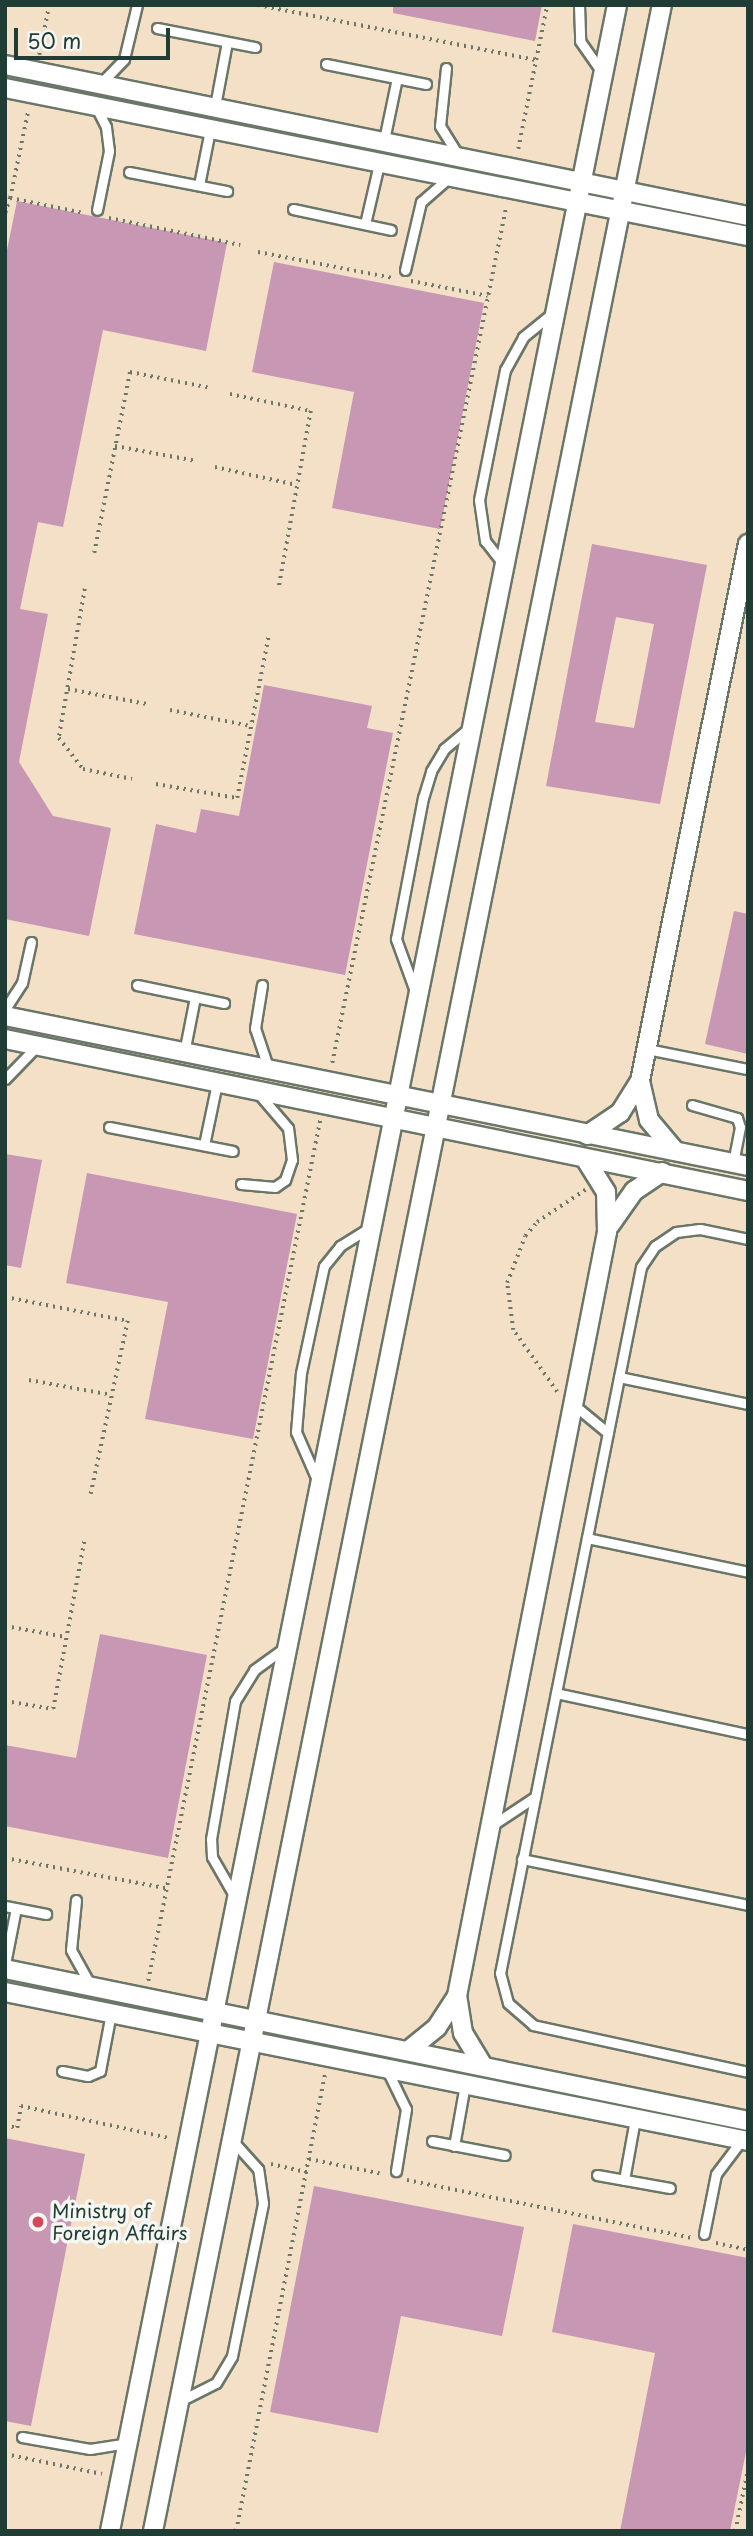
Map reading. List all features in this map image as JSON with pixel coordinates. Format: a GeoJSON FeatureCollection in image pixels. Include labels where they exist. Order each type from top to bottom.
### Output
{"type":"FeatureCollection","features":[{"type":"Feature","properties":{"kind":"street"},"geometry":{"type":"LineString","coordinates":[[110,2531],[617,5]]}},
{"type":"Feature","properties":{"kind":"street"},"geometry":{"type":"LineString","coordinates":[[153,2531],[662,5]]}},
{"type":"Feature","properties":{"kind":"street"},"geometry":{"type":"LineString","coordinates":[[5,65],[35,74],[215,106],[748,216]]}},
{"type":"Feature","properties":{"kind":"street"},"geometry":{"type":"LineString","coordinates":[[5,88],[620,213],[748,236]]}},
{"type":"Feature","properties":{"kind":"street"},"geometry":{"type":"LineString","coordinates":[[587,1135],[620,1113],[640,1081],[748,544]]}},
{"type":"Feature","properties":{"kind":"street"},"geometry":{"type":"LineString","coordinates":[[5,1016],[741,1164]]}},
{"type":"Feature","properties":{"kind":"street"},"geometry":{"type":"LineString","coordinates":[[5,1040],[748,1191]]}},
{"type":"Feature","properties":{"kind":"street"},"geometry":{"type":"LineString","coordinates":[[640,1081],[649,1120],[674,1150]]}},
{"type":"Feature","properties":{"kind":"street"},"geometry":{"type":"LineString","coordinates":[[483,2066],[463,2034],[457,1996],[607,1232],[609,1205],[601,1180],[585,1157]]}},
{"type":"Feature","properties":{"kind":"street"},"geometry":{"type":"LineString","coordinates":[[607,1232],[634,1191],[662,1172]]}},
{"type":"Feature","properties":{"kind":"street"},"geometry":{"type":"LineString","coordinates":[[5,1967],[748,2121]]}},
{"type":"Feature","properties":{"kind":"street"},"geometry":{"type":"LineString","coordinates":[[5,1992],[745,2141]]}},
{"type":"Feature","properties":{"kind":"street"},"geometry":{"type":"LineString","coordinates":[[409,2050],[437,2026],[457,1996]]}},
{"type":"Feature","properties":{"kind":"lane"},"geometry":{"type":"LineString","coordinates":[[99,85],[124,59],[137,5]]}},
{"type":"Feature","properties":{"kind":"lane"},"geometry":{"type":"LineString","coordinates":[[579,5],[580,41],[603,75]]}},
{"type":"Feature","properties":{"kind":"lane"},"geometry":{"type":"LineString","coordinates":[[158,28],[256,47]]}},
{"type":"Feature","properties":{"kind":"lane"},"geometry":{"type":"LineString","coordinates":[[215,106],[227,42]]}},
{"type":"Feature","properties":{"kind":"lane"},"geometry":{"type":"LineString","coordinates":[[326,64],[426,84]]}},
{"type":"Feature","properties":{"kind":"lane"},"geometry":{"type":"LineString","coordinates":[[446,68],[440,126],[459,157]]}},
{"type":"Feature","properties":{"kind":"lane"},"geometry":{"type":"LineString","coordinates":[[384,140],[397,78]]}},
{"type":"Feature","properties":{"kind":"lane"},"geometry":{"type":"LineString","coordinates":[[94,212],[109,151],[106,127],[95,106]]}},
{"type":"Feature","properties":{"kind":"lane"},"geometry":{"type":"LineString","coordinates":[[200,185],[210,130]]}},
{"type":"Feature","properties":{"kind":"lane"},"geometry":{"type":"LineString","coordinates":[[365,224],[379,164]]}},
{"type":"Feature","properties":{"kind":"lane"},"geometry":{"type":"LineString","coordinates":[[130,172],[227,191]]}},
{"type":"Feature","properties":{"kind":"lane"},"geometry":{"type":"LineString","coordinates":[[404,270],[417,212],[429,192],[449,178]]}},
{"type":"Feature","properties":{"kind":"lane"},"geometry":{"type":"LineString","coordinates":[[293,209],[391,230]]}},
{"type":"Feature","properties":{"kind":"lane"},"geometry":{"type":"LineString","coordinates":[[504,565],[485,541],[479,526],[479,500],[502,383],[523,337],[555,311]]}},
{"type":"Feature","properties":{"kind":"lane"},"geometry":{"type":"LineString","coordinates":[[417,996],[400,961],[396,939],[423,798],[431,771],[444,750],[472,726]]}},
{"type":"Feature","properties":{"kind":"lane"},"geometry":{"type":"LineString","coordinates":[[5,1009],[22,983],[31,942]]}},
{"type":"Feature","properties":{"kind":"lane"},"geometry":{"type":"LineString","coordinates":[[137,985],[224,1003]]}},
{"type":"Feature","properties":{"kind":"lane"},"geometry":{"type":"LineString","coordinates":[[262,985],[255,1028],[270,1071]]}},
{"type":"Feature","properties":{"kind":"lane"},"geometry":{"type":"LineString","coordinates":[[184,1054],[195,997]]}},
{"type":"Feature","properties":{"kind":"lane"},"geometry":{"type":"LineString","coordinates":[[5,1079],[37,1046]]}},
{"type":"Feature","properties":{"kind":"lane"},"geometry":{"type":"LineString","coordinates":[[646,1049],[747,1069]]}},
{"type":"Feature","properties":{"kind":"lane"},"geometry":{"type":"LineString","coordinates":[[204,1145],[217,1083]]}},
{"type":"Feature","properties":{"kind":"lane"},"geometry":{"type":"LineString","coordinates":[[242,1184],[275,1187],[285,1180],[292,1160],[288,1128],[256,1091]]}},
{"type":"Feature","properties":{"kind":"lane"},"geometry":{"type":"LineString","coordinates":[[692,1105],[737,1118],[740,1127],[741,1164]]}},
{"type":"Feature","properties":{"kind":"lane"},"geometry":{"type":"LineString","coordinates":[[109,1127],[233,1151]]}},
{"type":"Feature","properties":{"kind":"lane"},"geometry":{"type":"LineString","coordinates":[[319,1486],[296,1432],[301,1373],[324,1266],[340,1246],[371,1227]]}},
{"type":"Feature","properties":{"kind":"lane"},"geometry":{"type":"LineString","coordinates":[[748,1239],[688,1230],[655,1246],[642,1266],[500,1973],[504,1994],[515,2012],[544,2029],[748,2072]]}},
{"type":"Feature","properties":{"kind":"lane"},"geometry":{"type":"LineString","coordinates":[[619,1377],[748,1404]]}},
{"type":"Feature","properties":{"kind":"lane"},"geometry":{"type":"LineString","coordinates":[[573,1408],[608,1433]]}},
{"type":"Feature","properties":{"kind":"lane"},"geometry":{"type":"LineString","coordinates":[[587,1538],[748,1572]]}},
{"type":"Feature","properties":{"kind":"lane"},"geometry":{"type":"LineString","coordinates":[[237,1901],[212,1857],[211,1839],[235,1701],[254,1670],[287,1646]]}},
{"type":"Feature","properties":{"kind":"lane"},"geometry":{"type":"LineString","coordinates":[[556,1693],[748,1734]]}},
{"type":"Feature","properties":{"kind":"lane"},"geometry":{"type":"LineString","coordinates":[[490,1826],[535,1797]]}},
{"type":"Feature","properties":{"kind":"lane"},"geometry":{"type":"LineString","coordinates":[[522,1859],[748,1905]]}},
{"type":"Feature","properties":{"kind":"lane"},"geometry":{"type":"LineString","coordinates":[[76,1900],[71,1950],[79,1970],[93,1986]]}},
{"type":"Feature","properties":{"kind":"lane"},"geometry":{"type":"LineString","coordinates":[[5,1906],[46,1914]]}},
{"type":"Feature","properties":{"kind":"lane"},"geometry":{"type":"LineString","coordinates":[[5,1967],[16,1908]]}},
{"type":"Feature","properties":{"kind":"lane"},"geometry":{"type":"LineString","coordinates":[[62,2071],[88,2076],[100,2071],[111,2012]]}},
{"type":"Feature","properties":{"kind":"lane"},"geometry":{"type":"LineString","coordinates":[[385,2067],[398,2086],[405,2109],[393,2173]]}},
{"type":"Feature","properties":{"kind":"lane"},"geometry":{"type":"LineString","coordinates":[[454,2146],[465,2084]]}},
{"type":"Feature","properties":{"kind":"lane"},"geometry":{"type":"LineString","coordinates":[[624,2180],[635,2119]]}},
{"type":"Feature","properties":{"kind":"lane"},"geometry":{"type":"LineString","coordinates":[[179,2402],[216,2383],[232,2356],[263,2203],[263,2186],[251,2160],[232,2140]]}},
{"type":"Feature","properties":{"kind":"lane"},"geometry":{"type":"LineString","coordinates":[[432,2141],[505,2155]]}},
{"type":"Feature","properties":{"kind":"lane"},"geometry":{"type":"LineString","coordinates":[[705,2238],[716,2174],[745,2141]]}},
{"type":"Feature","properties":{"kind":"lane"},"geometry":{"type":"LineString","coordinates":[[597,2175],[670,2188]]}},
{"type":"Feature","properties":{"kind":"lane"},"geometry":{"type":"LineString","coordinates":[[22,2437],[90,2449],[128,2442]]}},
{"type":"Feature","properties":{"kind":"path"},"geometry":{"type":"LineString","coordinates":[[35,74],[49,5]]}},
{"type":"Feature","properties":{"kind":"path"},"geometry":{"type":"LineString","coordinates":[[258,5],[536,60]]}},
{"type":"Feature","properties":{"kind":"path"},"geometry":{"type":"LineString","coordinates":[[514,169],[547,5]]}},
{"type":"Feature","properties":{"kind":"path"},"geometry":{"type":"LineString","coordinates":[[5,220],[32,92]]}},
{"type":"Feature","properties":{"kind":"path"},"geometry":{"type":"LineString","coordinates":[[329,1083],[509,189]]}},
{"type":"Feature","properties":{"kind":"path"},"geometry":{"type":"LineString","coordinates":[[10,198],[94,212]]}},
{"type":"Feature","properties":{"kind":"path"},"geometry":{"type":"LineString","coordinates":[[105,217],[240,245]]}},
{"type":"Feature","properties":{"kind":"path"},"geometry":{"type":"LineString","coordinates":[[258,252],[488,296]]}},
{"type":"Feature","properties":{"kind":"path"},"geometry":{"type":"LineString","coordinates":[[94,553],[130,372],[211,388]]}},
{"type":"Feature","properties":{"kind":"path"},"geometry":{"type":"LineString","coordinates":[[230,394],[311,411],[279,587]]}},
{"type":"Feature","properties":{"kind":"path"},"geometry":{"type":"LineString","coordinates":[[115,446],[197,461]]}},
{"type":"Feature","properties":{"kind":"path"},"geometry":{"type":"LineString","coordinates":[[215,467],[297,485]]}},
{"type":"Feature","properties":{"kind":"path"},"geometry":{"type":"LineString","coordinates":[[85,589],[59,738],[83,769],[132,779]]}},
{"type":"Feature","properties":{"kind":"path"},"geometry":{"type":"LineString","coordinates":[[156,783],[237,798],[270,634]]}},
{"type":"Feature","properties":{"kind":"path"},"geometry":{"type":"LineString","coordinates":[[68,689],[147,704]]}},
{"type":"Feature","properties":{"kind":"path"},"geometry":{"type":"LineString","coordinates":[[170,710],[251,726]]}},
{"type":"Feature","properties":{"kind":"path"},"geometry":{"type":"LineString","coordinates":[[145,1997],[323,1105]]}},
{"type":"Feature","properties":{"kind":"path"},"geometry":{"type":"LineString","coordinates":[[573,1408],[519,1342],[509,1315],[507,1283],[516,1251],[537,1222],[601,1180]]}},
{"type":"Feature","properties":{"kind":"path"},"geometry":{"type":"LineString","coordinates":[[5,1297],[128,1321],[92,1494]]}},
{"type":"Feature","properties":{"kind":"path"},"geometry":{"type":"LineString","coordinates":[[29,1380],[112,1395]]}},
{"type":"Feature","properties":{"kind":"path"},"geometry":{"type":"LineString","coordinates":[[5,1701],[53,1709],[84,1541]]}},
{"type":"Feature","properties":{"kind":"path"},"geometry":{"type":"LineString","coordinates":[[5,1626],[66,1637]]}},
{"type":"Feature","properties":{"kind":"path"},"geometry":{"type":"LineString","coordinates":[[5,1858],[166,1888]]}},
{"type":"Feature","properties":{"kind":"path"},"geometry":{"type":"LineString","coordinates":[[236,2531],[328,2056]]}},
{"type":"Feature","properties":{"kind":"path"},"geometry":{"type":"LineString","coordinates":[[5,2125],[17,2127],[21,2106],[188,2142]]}},
{"type":"Feature","properties":{"kind":"path"},"geometry":{"type":"LineString","coordinates":[[309,2159],[393,2173]]}},
{"type":"Feature","properties":{"kind":"path"},"geometry":{"type":"LineString","coordinates":[[251,2160],[307,2172]]}},
{"type":"Feature","properties":{"kind":"path"},"geometry":{"type":"LineString","coordinates":[[403,2179],[693,2239]]}},
{"type":"Feature","properties":{"kind":"path"},"geometry":{"type":"LineString","coordinates":[[705,2238],[748,2250]]}},
{"type":"Feature","properties":{"kind":"path"},"geometry":{"type":"LineString","coordinates":[[5,2454],[121,2478]]}},
{"type":"Feature","properties":{"kind":"path"},"geometry":{"type":"LineString","coordinates":[[735,2531],[748,2469]]}},
{"type":"Feature","properties":{"kind":"building"},"geometry":{"type":"Polygon","coordinates":[[[393,5],[542,5],[535,41],[393,13],[393,5]]]}},
{"type":"Feature","properties":{"kind":"building"},"geometry":{"type":"Polygon","coordinates":[[[17,201],[227,243],[206,351],[103,330],[63,527],[38,522],[20,609],[48,614],[19,762],[53,816],[111,828],[89,936],[5,919],[5,260],[17,201]]]}},
{"type":"Feature","properties":{"kind":"building"},"geometry":{"type":"Polygon","coordinates":[[[274,262],[484,303],[440,529],[332,508],[354,392],[252,372],[274,262]]]}},
{"type":"Feature","properties":{"kind":"building"},"geometry":{"type":"Polygon","coordinates":[[[592,544],[707,565],[660,804],[546,786],[592,544]],[[616,617],[595,722],[634,728],[654,624],[616,617]]]}},
{"type":"Feature","properties":{"kind":"building"},"geometry":{"type":"Polygon","coordinates":[[[264,685],[372,706],[367,728],[393,733],[345,975],[134,934],[156,824],[196,833],[201,809],[239,816],[264,685]]]}},
{"type":"Feature","properties":{"kind":"building"},"geometry":{"type":"Polygon","coordinates":[[[734,911],[748,914],[748,1054],[705,1044],[734,911]]]}},
{"type":"Feature","properties":{"kind":"building"},"geometry":{"type":"Polygon","coordinates":[[[5,1154],[42,1160],[21,1268],[5,1265],[5,1154]]]}},
{"type":"Feature","properties":{"kind":"building"},"geometry":{"type":"Polygon","coordinates":[[[87,1173],[297,1214],[253,1439],[145,1419],[168,1302],[66,1283],[87,1173]]]}},
{"type":"Feature","properties":{"kind":"building"},"geometry":{"type":"Polygon","coordinates":[[[100,1634],[207,1655],[168,1858],[5,1826],[5,1745],[76,1758],[100,1634]]]}},
{"type":"Feature","properties":{"kind":"building","name":"Ministry of Foreign Affairs"},"geometry":{"type":"Polygon","coordinates":[[[5,2138],[85,2154],[31,2426],[5,2421],[5,2138]]]}},
{"type":"Feature","properties":{"kind":"building"},"geometry":{"type":"Polygon","coordinates":[[[314,2186],[524,2227],[502,2336],[401,2316],[378,2433],[270,2412],[314,2186]]]}},
{"type":"Feature","properties":{"kind":"building"},"geometry":{"type":"Polygon","coordinates":[[[573,2224],[748,2258],[748,2442],[730,2531],[620,2531],[655,2353],[552,2332],[573,2224]]]}},
{"type":"Feature","properties":{"kind":"place","name":"Ministry of Foreign Affairs"},"geometry":{"type":"Point","coordinates":[38,2222]}}]}
